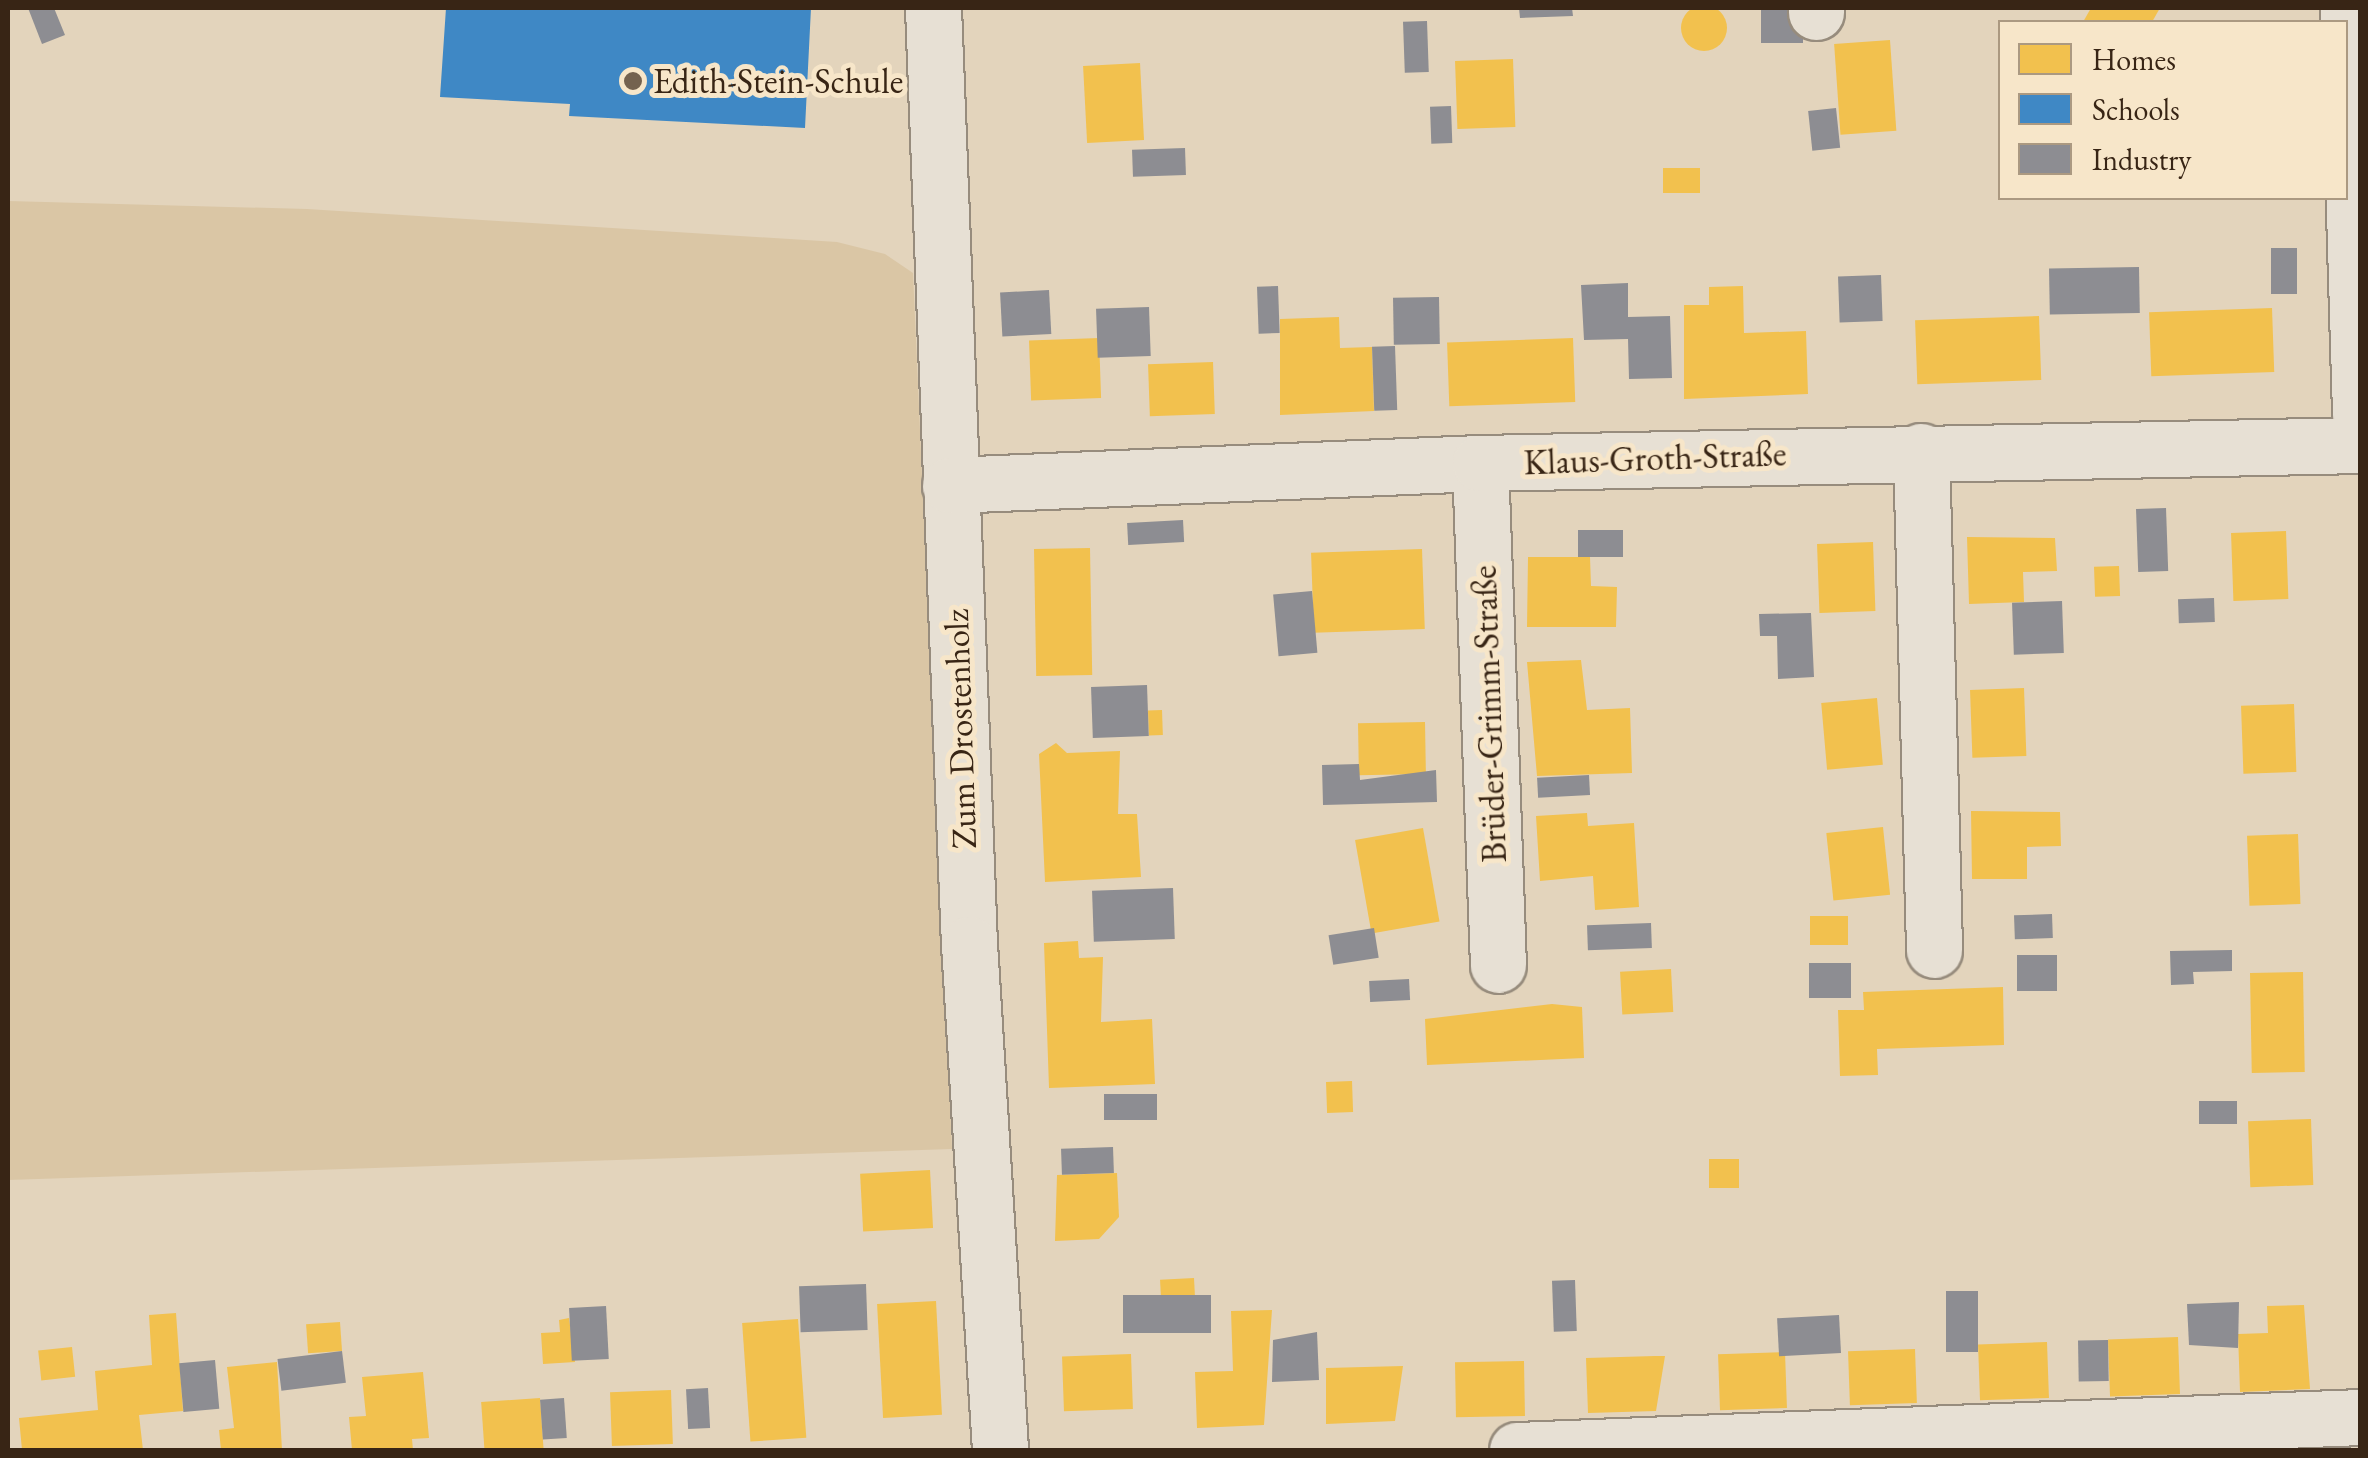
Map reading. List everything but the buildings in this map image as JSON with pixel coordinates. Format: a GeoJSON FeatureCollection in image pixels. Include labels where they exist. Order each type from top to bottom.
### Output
{"type":"FeatureCollection","features":[{"type":"Feature","properties":{"kind":"street","name":"Zum Drostenholz"},"geometry":{"type":"LineString","coordinates":[[933,8],[950,485],[1000,1450]]}},
{"type":"Feature","properties":{"kind":"street"},"geometry":{"type":"LineString","coordinates":[[2348,8],[2355,75],[2360,414]]}},
{"type":"Feature","properties":{"kind":"street","name":"Klaus-Groth-Straße"},"geometry":{"type":"LineString","coordinates":[[950,485],[1480,463],[2360,445]]}},
{"type":"Feature","properties":{"kind":"street"},"geometry":{"type":"LineString","coordinates":[[1921,451],[1934,950]]}},
{"type":"Feature","properties":{"kind":"street","name":"Brüder-Grimm-Straße"},"geometry":{"type":"LineString","coordinates":[[1480,463],[1498,965]]}},
{"type":"Feature","properties":{"kind":"street"},"geometry":{"type":"LineString","coordinates":[[1516,1450],[2360,1417]]}},
{"type":"Feature","properties":{"kind":"shaded area"},"geometry":{"type":"Polygon","coordinates":[[[8,201],[307,209],[837,242],[885,254],[913,273],[952,1149],[8,1180],[8,201]]]}},
{"type":"Feature","properties":{"kind":"place","name":"Edith-Stein-Schule"},"geometry":{"type":"Point","coordinates":[633,81]}}]}
